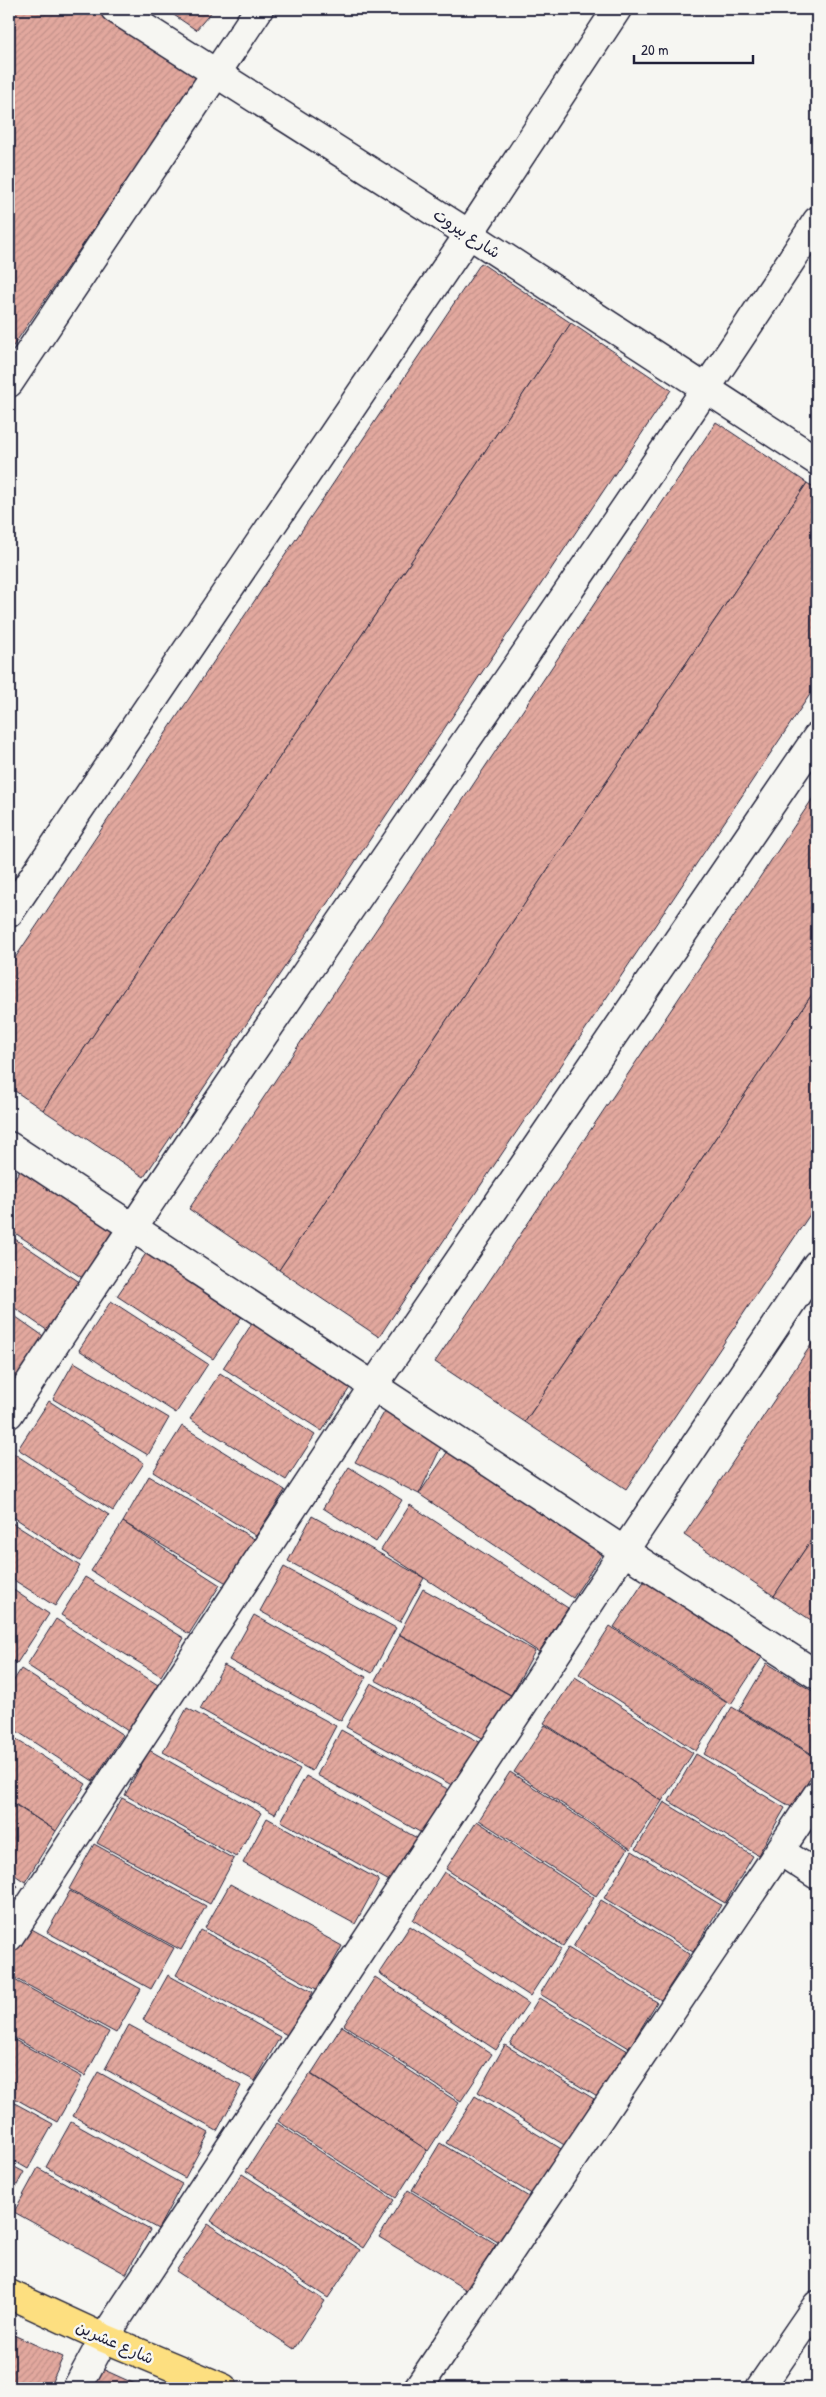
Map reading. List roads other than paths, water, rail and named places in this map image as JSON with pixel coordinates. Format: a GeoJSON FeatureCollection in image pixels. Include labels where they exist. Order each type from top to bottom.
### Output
{"type":"FeatureCollection","features":[{"type":"Feature","properties":{"kind":"main road","name":"شارع عشرين"},"geometry":{"type":"LineString","coordinates":[[9,2294],[104,2338],[223,2388]]}},
{"type":"Feature","properties":{"kind":"street","name":"شارع بيروت"},"geometry":{"type":"LineString","coordinates":[[115,9],[469,234],[817,461]]}},
{"type":"Feature","properties":{"kind":"street"},"geometry":{"type":"LineString","coordinates":[[9,383],[259,9]]}},
{"type":"Feature","properties":{"kind":"street"},"geometry":{"type":"LineString","coordinates":[[9,913],[469,234],[617,9]]}},
{"type":"Feature","properties":{"kind":"street"},"geometry":{"type":"LineString","coordinates":[[9,1414],[132,1226],[708,389],[817,222]]}},
{"type":"Feature","properties":{"kind":"street"},"geometry":{"type":"LineString","coordinates":[[9,1938],[374,1385],[817,737]]}},
{"type":"Feature","properties":{"kind":"street"},"geometry":{"type":"LineString","coordinates":[[9,1146],[624,1551],[817,1675]]}},
{"type":"Feature","properties":{"kind":"street"},"geometry":{"type":"LineString","coordinates":[[77,2388],[104,2338],[624,1551],[817,1264]]}},
{"type":"Feature","properties":{"kind":"street"},"geometry":{"type":"LineString","coordinates":[[418,2388],[817,1795]]}},
{"type":"Feature","properties":{"kind":"street"},"geometry":{"type":"LineString","coordinates":[[780,1851],[817,1875]]}},
{"type":"Feature","properties":{"kind":"street"},"geometry":{"type":"LineString","coordinates":[[760,2388],[817,2304]]}}]}
